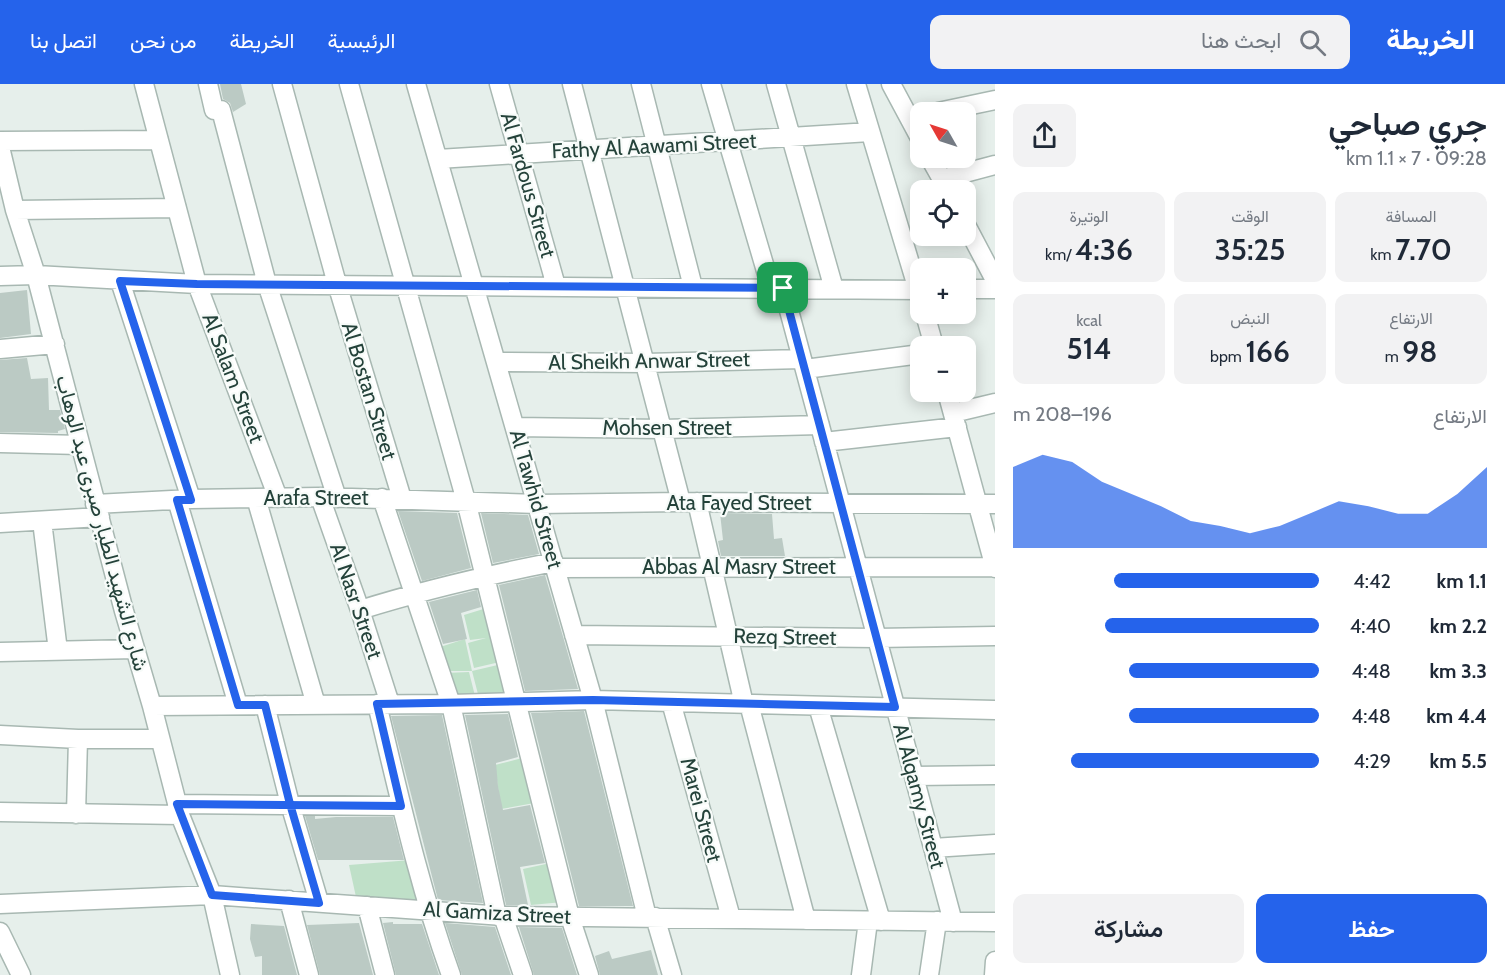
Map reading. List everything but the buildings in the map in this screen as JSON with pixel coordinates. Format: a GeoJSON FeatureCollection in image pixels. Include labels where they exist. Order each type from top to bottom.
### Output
{"type":"FeatureCollection","features":[{"type":"Feature","properties":{"kind":"street","name":"Al Salam Street"},"geometry":{"type":"LineString","coordinates":[[144,84],[197,284],[278,498]]}},
{"type":"Feature","properties":{"kind":"street","name":"Al Nasr Street"},"geometry":{"type":"LineString","coordinates":[[208,84],[214,110],[221,110],[267,284],[360,610],[383,704],[401,806],[451,975]]}},
{"type":"Feature","properties":{"kind":"street","name":"Al Bostan Street"},"geometry":{"type":"LineString","coordinates":[[282,84],[337,284],[402,499]]}},
{"type":"Feature","properties":{"kind":"street"},"geometry":{"type":"LineString","coordinates":[[350,84],[466,501],[570,917],[589,975]]}},
{"type":"Feature","properties":{"kind":"street","name":"Al Tawhid Street"},"geometry":{"type":"LineString","coordinates":[[416,84],[555,565],[651,917],[672,975]]}},
{"type":"Feature","properties":{"kind":"street","name":"Al Fardous Street"},"geometry":{"type":"LineString","coordinates":[[500,84],[556,286]]}},
{"type":"Feature","properties":{"kind":"street"},"geometry":{"type":"LineString","coordinates":[[572,84],[662,429],[712,568],[746,704],[806,920]]}},
{"type":"Feature","properties":{"kind":"street"},"geometry":{"type":"LineString","coordinates":[[640,84],[693,287]]}},
{"type":"Feature","properties":{"kind":"street","name":"Al Alqamy Street"},"geometry":{"type":"LineString","coordinates":[[711,84],[728,142],[803,364],[933,848],[945,921]]}},
{"type":"Feature","properties":{"kind":"street"},"geometry":{"type":"LineString","coordinates":[[776,84],[834,289]]}},
{"type":"Feature","properties":{"kind":"street"},"geometry":{"type":"LineString","coordinates":[[856,84],[910,261]]}},
{"type":"Feature","properties":{"kind":"street"},"geometry":{"type":"LineString","coordinates":[[891,84],[910,110]]}},
{"type":"Feature","properties":{"kind":"street"},"geometry":{"type":"LineString","coordinates":[[976,104],[995,100]]}},
{"type":"Feature","properties":{"kind":"street","name":"Fathy Al Aawami Street"},"geometry":{"type":"LineString","coordinates":[[438,159],[870,132]]}},
{"type":"Feature","properties":{"kind":"street"},"geometry":{"type":"LineString","coordinates":[[0,141],[159,140]]}},
{"type":"Feature","properties":{"kind":"street","name":"شارع الشهيد الطيار صبرى عبد الوهاب"},"geometry":{"type":"LineString","coordinates":[[0,147],[15,210],[55,344],[80,445],[179,809],[212,895],[230,975]]}},
{"type":"Feature","properties":{"kind":"street"},"geometry":{"type":"LineString","coordinates":[[958,180],[995,165]]}},
{"type":"Feature","properties":{"kind":"street"},"geometry":{"type":"LineString","coordinates":[[15,210],[177,208]]}},
{"type":"Feature","properties":{"kind":"street"},"geometry":{"type":"LineString","coordinates":[[976,244],[995,280]]}},
{"type":"Feature","properties":{"kind":"street"},"geometry":{"type":"LineString","coordinates":[[0,276],[197,284],[777,288],[910,293]]}},
{"type":"Feature","properties":{"kind":"street"},"geometry":{"type":"LineString","coordinates":[[120,281],[184,500],[238,705]]}},
{"type":"Feature","properties":{"kind":"street"},"geometry":{"type":"LineString","coordinates":[[976,289],[995,288]]}},
{"type":"Feature","properties":{"kind":"street"},"geometry":{"type":"LineString","coordinates":[[0,349],[55,344]]}},
{"type":"Feature","properties":{"kind":"street","name":"Al Sheikh Anwar Street"},"geometry":{"type":"LineString","coordinates":[[496,362],[803,364],[910,355]]}},
{"type":"Feature","properties":{"kind":"street"},"geometry":{"type":"LineString","coordinates":[[950,402],[986,504],[995,568]]}},
{"type":"Feature","properties":{"kind":"street","name":"Mohsen Street"},"geometry":{"type":"LineString","coordinates":[[515,427],[822,433],[955,420],[995,404]]}},
{"type":"Feature","properties":{"kind":"street"},"geometry":{"type":"LineString","coordinates":[[0,443],[80,445]]}},
{"type":"Feature","properties":{"kind":"street"},"geometry":{"type":"LineString","coordinates":[[256,498],[316,705]]}},
{"type":"Feature","properties":{"kind":"street","name":"Arafa Street"},"geometry":{"type":"LineString","coordinates":[[98,510],[184,500],[256,498],[382,498],[537,504]]}},
{"type":"Feature","properties":{"kind":"street"},"geometry":{"type":"LineString","coordinates":[[382,498],[451,704],[500,916],[522,975]]}},
{"type":"Feature","properties":{"kind":"street","name":"Ata Fayed Street"},"geometry":{"type":"LineString","coordinates":[[537,504],[689,502],[986,504]]}},
{"type":"Feature","properties":{"kind":"street"},"geometry":{"type":"LineString","coordinates":[[0,523],[42,520],[98,510]]}},
{"type":"Feature","properties":{"kind":"street"},"geometry":{"type":"LineString","coordinates":[[42,520],[58,651]]}},
{"type":"Feature","properties":{"kind":"street","name":"Abbas Al Masry Street"},"geometry":{"type":"LineString","coordinates":[[360,610],[414,593],[485,575],[555,565],[712,568],[995,568]]}},
{"type":"Feature","properties":{"kind":"street","name":"Rezq Street"},"geometry":{"type":"LineString","coordinates":[[574,635],[876,638],[995,636]]}},
{"type":"Feature","properties":{"kind":"street"},"geometry":{"type":"LineString","coordinates":[[0,651],[135,650]]}},
{"type":"Feature","properties":{"kind":"street"},"geometry":{"type":"LineString","coordinates":[[152,706],[451,704],[593,700],[995,710]]}},
{"type":"Feature","properties":{"kind":"street","name":"Marei Street"},"geometry":{"type":"LineString","coordinates":[[671,702],[731,918]]}},
{"type":"Feature","properties":{"kind":"street"},"geometry":{"type":"LineString","coordinates":[[265,705],[290,804],[319,903]]}},
{"type":"Feature","properties":{"kind":"street"},"geometry":{"type":"LineString","coordinates":[[818,706],[875,921],[861,975]]}},
{"type":"Feature","properties":{"kind":"street"},"geometry":{"type":"LineString","coordinates":[[0,735],[78,739],[160,738]]}},
{"type":"Feature","properties":{"kind":"street"},"geometry":{"type":"LineString","coordinates":[[76,814],[78,739]]}},
{"type":"Feature","properties":{"kind":"street"},"geometry":{"type":"LineString","coordinates":[[914,776],[995,775]]}},
{"type":"Feature","properties":{"kind":"street"},"geometry":{"type":"LineString","coordinates":[[0,812],[76,814],[290,804],[401,806]]}},
{"type":"Feature","properties":{"kind":"street"},"geometry":{"type":"LineString","coordinates":[[933,848],[995,844]]}},
{"type":"Feature","properties":{"kind":"street","name":"Al Gamiza Street"},"geometry":{"type":"LineString","coordinates":[[0,904],[212,895],[500,916],[995,922]]}},
{"type":"Feature","properties":{"kind":"street"},"geometry":{"type":"LineString","coordinates":[[289,900],[309,975]]}},
{"type":"Feature","properties":{"kind":"street"},"geometry":{"type":"LineString","coordinates":[[366,906],[385,975]]}},
{"type":"Feature","properties":{"kind":"street"},"geometry":{"type":"LineString","coordinates":[[929,975],[945,921]]}},
{"type":"Feature","properties":{"kind":"street"},"geometry":{"type":"LineString","coordinates":[[0,932],[21,975]]}},
{"type":"Feature","properties":{"kind":"street"},"geometry":{"type":"LineString","coordinates":[[994,975],[995,961]]}},
{"type":"Feature","properties":{"kind":"green space"},"geometry":{"type":"Polygon","coordinates":[[[490,607],[504,661],[474,668],[468,643],[486,638],[470,640],[464,615],[490,607]]]}},
{"type":"Feature","properties":{"kind":"green space"},"geometry":{"type":"Polygon","coordinates":[[[465,639],[472,671],[444,671],[437,648],[465,639]]]}},
{"type":"Feature","properties":{"kind":"green space"},"geometry":{"type":"Polygon","coordinates":[[[502,664],[511,699],[479,698],[472,671],[502,664]]]}},
{"type":"Feature","properties":{"kind":"green space"},"geometry":{"type":"Polygon","coordinates":[[[469,672],[476,700],[453,701],[445,673],[469,672]]]}},
{"type":"Feature","properties":{"kind":"green space"},"geometry":{"type":"Polygon","coordinates":[[[526,757],[540,802],[501,809],[495,765],[526,757]]]}},
{"type":"Feature","properties":{"kind":"green space"},"geometry":{"type":"Polygon","coordinates":[[[411,860],[417,906],[356,897],[349,865],[411,860]]]}},
{"type":"Feature","properties":{"kind":"green space"},"geometry":{"type":"Polygon","coordinates":[[[555,862],[563,902],[531,905],[523,869],[555,862]]]}},
{"type":"Feature","properties":{"kind":"route"},"geometry":{"type":"LineString","coordinates":[[783,288],[197,284],[120,281],[191,500],[177,500],[238,705],[265,705],[290,804],[319,903],[212,895],[177,804],[290,804],[401,806],[377,704],[593,700],[895,707],[783,288]]}}]}
